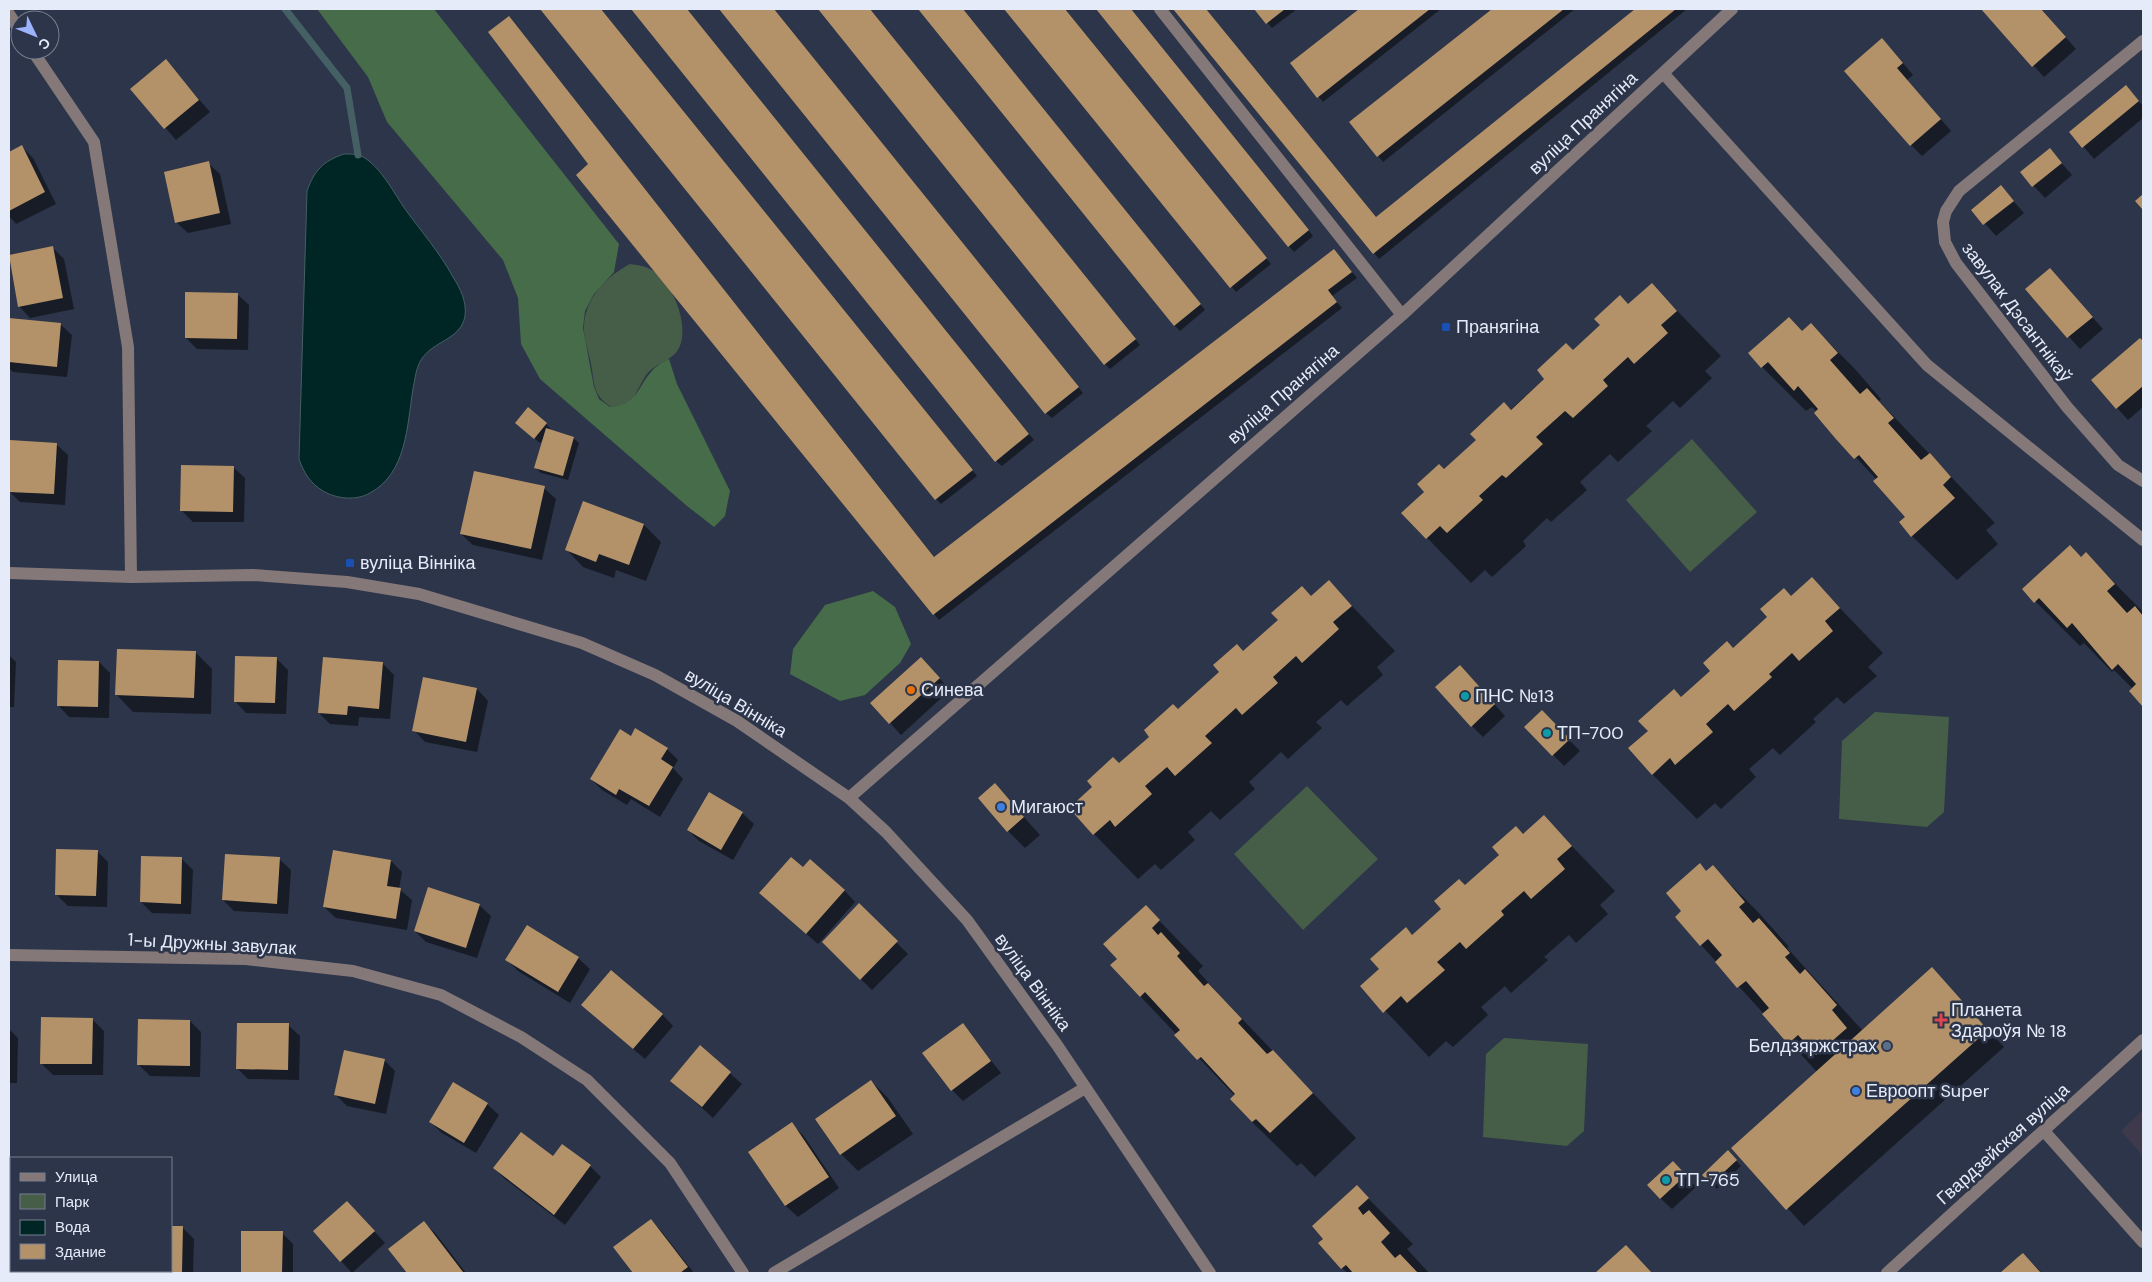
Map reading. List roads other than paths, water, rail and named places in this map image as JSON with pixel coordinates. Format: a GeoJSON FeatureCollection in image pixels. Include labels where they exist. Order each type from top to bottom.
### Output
{"type":"FeatureCollection","features":[{"type":"Feature","properties":{"kind":"street"},"geometry":{"type":"LineString","coordinates":[[1160,9],[1402,315]]}},
{"type":"Feature","properties":{"kind":"street","name":"вуліца Пранягіна"},"geometry":{"type":"LineString","coordinates":[[850,798],[1402,315],[1732,9]]}},
{"type":"Feature","properties":{"kind":"street","name":"завулак Дэсантнікаў"},"geometry":{"type":"LineString","coordinates":[[2143,41],[1963,187],[1946,210],[1943,231],[1949,252],[1964,276],[2050,387],[2114,461],[2126,472],[2143,481]]}},
{"type":"Feature","properties":{"kind":"street"},"geometry":{"type":"LineString","coordinates":[[39,60],[94,142],[128,348],[131,577]]}},
{"type":"Feature","properties":{"kind":"street"},"geometry":{"type":"LineString","coordinates":[[1663,73],[1927,365],[2143,540]]}},
{"type":"Feature","properties":{"kind":"street","name":"вуліца Вінніка"},"geometry":{"type":"LineString","coordinates":[[9,573],[131,577],[253,575],[347,582],[419,594],[582,643],[655,675],[737,721],[850,798],[886,832],[967,920],[1058,1045],[1210,1273]]}},
{"type":"Feature","properties":{"kind":"street","name":"1-ы Дружны завулак"},"geometry":{"type":"LineString","coordinates":[[9,955],[246,959],[353,972],[441,995],[521,1037],[587,1080],[670,1163],[743,1273]]}},
{"type":"Feature","properties":{"kind":"street","name":"Гвардзейская вуліца"},"geometry":{"type":"LineString","coordinates":[[1887,1273],[2143,1040]]}},
{"type":"Feature","properties":{"kind":"street"},"geometry":{"type":"LineString","coordinates":[[774,1273],[1085,1088]]}},
{"type":"Feature","properties":{"kind":"street"},"geometry":{"type":"LineString","coordinates":[[2044,1131],[2143,1242]]}},
{"type":"Feature","properties":{"kind":"water"},"geometry":{"type":"Polygon","coordinates":[[[344,154],[363,157],[384,177],[448,268],[464,300],[465,311],[465,316],[458,330],[432,348],[419,363],[407,432],[398,461],[391,473],[382,484],[370,493],[353,498],[334,496],[318,488],[308,477],[299,459],[307,191],[316,172],[320,168],[330,160],[344,154]]]}},
{"type":"Feature","properties":{"kind":"waterway"},"geometry":{"type":"LineString","coordinates":[[285,9],[347,88],[358,155]]}},
{"type":"Feature","properties":{"kind":"place","name":"Пранягіна"},"geometry":{"type":"Point","coordinates":[1446,327]}},
{"type":"Feature","properties":{"kind":"place","name":"вуліца Вінніка"},"geometry":{"type":"Point","coordinates":[350,563]}},
{"type":"Feature","properties":{"kind":"place","name":"Синева"},"geometry":{"type":"Point","coordinates":[911,690]}},
{"type":"Feature","properties":{"kind":"place","name":"ПНС №13"},"geometry":{"type":"Point","coordinates":[1465,696]}},
{"type":"Feature","properties":{"kind":"place","name":"ТП-700"},"geometry":{"type":"Point","coordinates":[1547,733]}},
{"type":"Feature","properties":{"kind":"place","name":"Мигаюст"},"geometry":{"type":"Point","coordinates":[1001,807]}},
{"type":"Feature","properties":{"kind":"place","name":"Планета Здароўя № 18"},"geometry":{"type":"Point","coordinates":[1941,1020]}},
{"type":"Feature","properties":{"kind":"place","name":"Белдзяржстрах"},"geometry":{"type":"Point","coordinates":[1887,1046]}},
{"type":"Feature","properties":{"kind":"place","name":"Евроопт Super"},"geometry":{"type":"Point","coordinates":[1856,1091]}},
{"type":"Feature","properties":{"kind":"place","name":"ТП-765"},"geometry":{"type":"Point","coordinates":[1666,1180]}}]}
